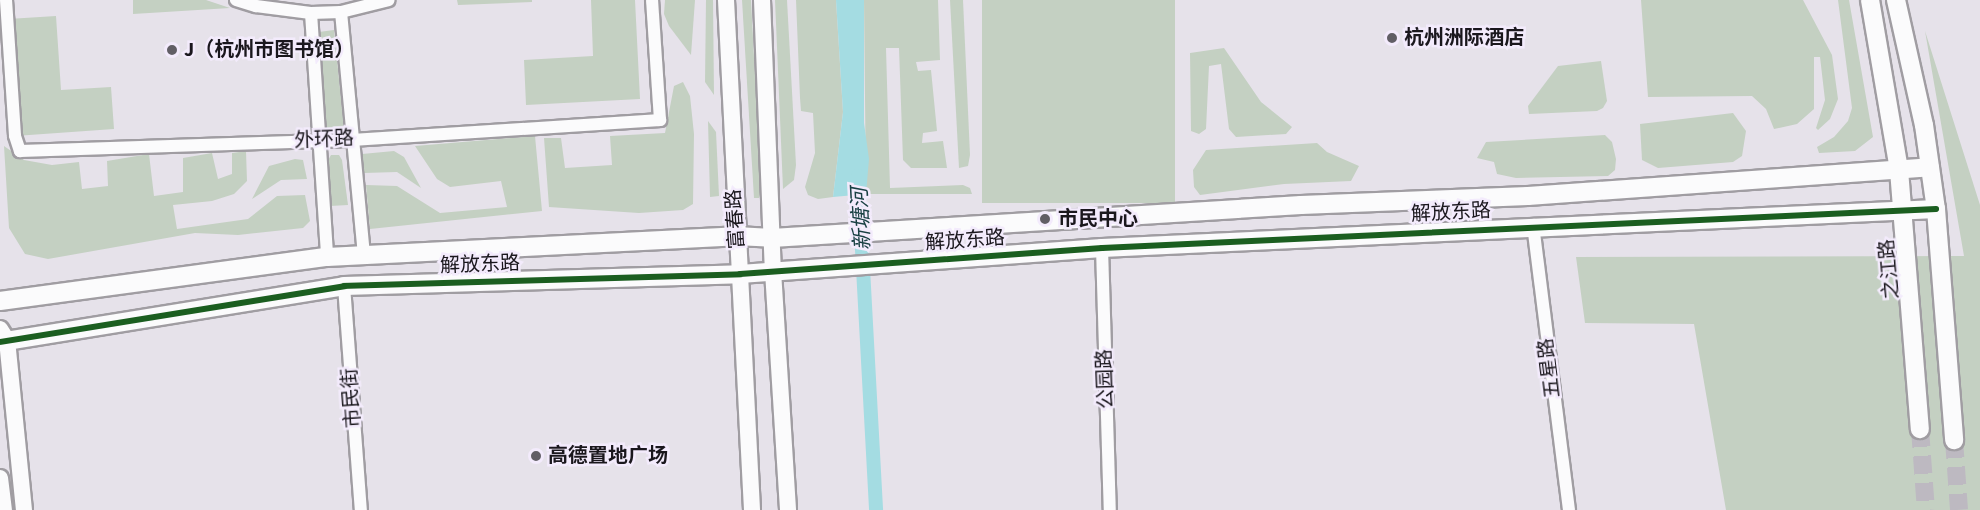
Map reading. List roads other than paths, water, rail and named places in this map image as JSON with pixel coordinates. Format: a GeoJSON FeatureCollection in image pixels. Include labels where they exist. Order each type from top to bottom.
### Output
{"type":"FeatureCollection","features":[{"type":"Feature","properties":{"kind":"main road","name":"富春路"},"geometry":{"type":"LineString","coordinates":[[726,0],[736,236],[752,510]]}},
{"type":"Feature","properties":{"kind":"main road","name":"富春路"},"geometry":{"type":"LineString","coordinates":[[762,0],[773,271],[788,510]]}},
{"type":"Feature","properties":{"kind":"main road","name":"之江路"},"geometry":{"type":"LineString","coordinates":[[1870,0],[1899,170],[1920,429]]}},
{"type":"Feature","properties":{"kind":"main road"},"geometry":{"type":"LineString","coordinates":[[1896,0],[1930,167],[1936,209],[1954,440]]}},
{"type":"Feature","properties":{"kind":"main road","name":"解放东路"},"geometry":{"type":"LineString","coordinates":[[0,301],[327,257],[736,236],[772,238],[821,233],[1301,206],[1528,196],[1930,167]]}},
{"type":"Feature","properties":{"kind":"main road","name":"解放东路"},"geometry":{"type":"LineString","coordinates":[[2,337],[344,285],[740,274],[1102,248],[1533,225],[1936,209]]}},
{"type":"Feature","properties":{"kind":"main road"},"geometry":{"type":"LineString","coordinates":[[2,337],[24,510]]}},
{"type":"Feature","properties":{"kind":"main road"},"geometry":{"type":"LineString","coordinates":[[0,478],[4,510]]}},
{"type":"Feature","properties":{"kind":"street","name":"外环路"},"geometry":{"type":"LineString","coordinates":[[6,0],[15,136],[20,151],[352,140],[660,120],[652,0]]}},
{"type":"Feature","properties":{"kind":"street"},"geometry":{"type":"LineString","coordinates":[[236,0],[256,6],[311,13],[341,12],[389,0]]}},
{"type":"Feature","properties":{"kind":"street"},"geometry":{"type":"LineString","coordinates":[[341,12],[364,256]]}},
{"type":"Feature","properties":{"kind":"street"},"geometry":{"type":"LineString","coordinates":[[311,13],[327,257]]}},
{"type":"Feature","properties":{"kind":"street","name":"五星路"},"geometry":{"type":"LineString","coordinates":[[1533,225],[1569,510]]}},
{"type":"Feature","properties":{"kind":"street","name":"公园路"},"geometry":{"type":"LineString","coordinates":[[1102,248],[1110,510]]}},
{"type":"Feature","properties":{"kind":"street","name":"市民街"},"geometry":{"type":"LineString","coordinates":[[344,285],[361,510]]}},
{"type":"Feature","properties":{"kind":"water"},"geometry":{"type":"Polygon","coordinates":[[[836,0],[864,0],[864,123],[869,159],[866,194],[833,197],[843,112],[836,0]]]}},
{"type":"Feature","properties":{"kind":"waterway","name":"新塘河"},"geometry":{"type":"LineString","coordinates":[[858,176],[876,510]]}},
{"type":"Feature","properties":{"kind":"tunnel"},"geometry":{"type":"LineString","coordinates":[[1920,429],[1926,510]]}},
{"type":"Feature","properties":{"kind":"tunnel"},"geometry":{"type":"LineString","coordinates":[[1954,440],[1959,510]]}},
{"type":"Feature","properties":{"kind":"place","name":"杭州洲际酒店"},"geometry":{"type":"Point","coordinates":[1392,38]}},
{"type":"Feature","properties":{"kind":"place","name":"J（杭州市图书馆）"},"geometry":{"type":"Point","coordinates":[172,50]}},
{"type":"Feature","properties":{"kind":"place","name":"市民中心"},"geometry":{"type":"Point","coordinates":[1045,219]}},
{"type":"Feature","properties":{"kind":"place","name":"高德置地广场"},"geometry":{"type":"Point","coordinates":[536,456]}}]}
